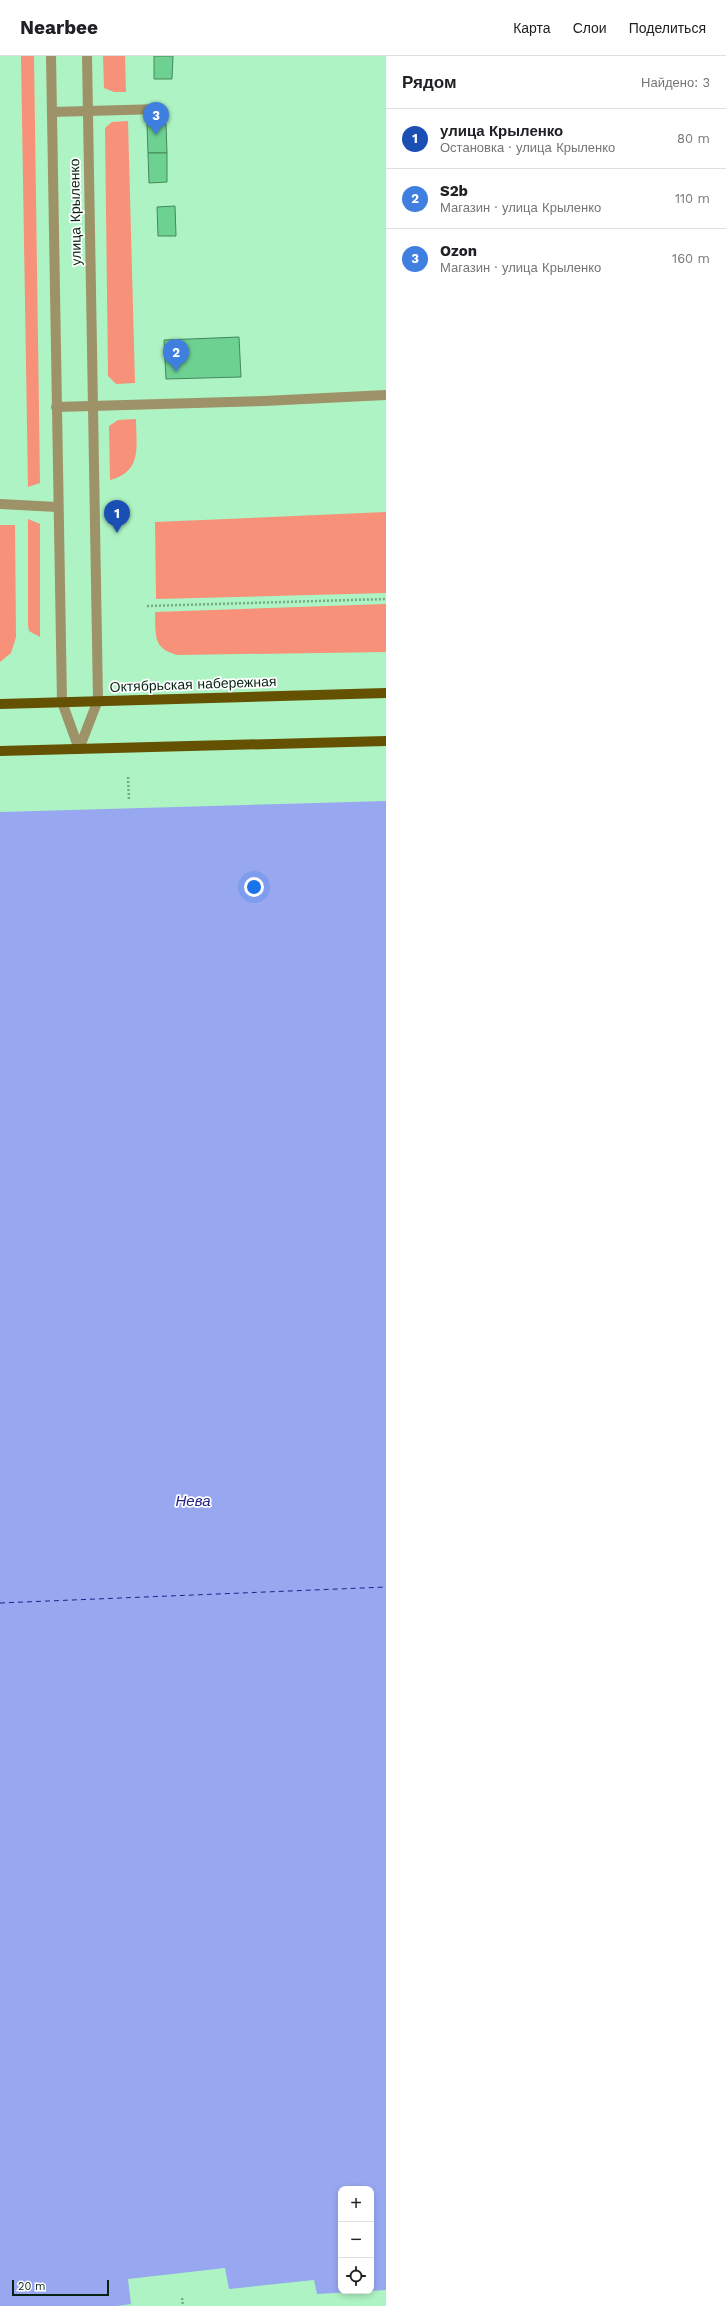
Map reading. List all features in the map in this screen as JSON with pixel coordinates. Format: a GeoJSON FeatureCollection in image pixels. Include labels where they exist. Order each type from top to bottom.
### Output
{"type":"FeatureCollection","features":[{"type":"Feature","properties":{"kind":"main road","name":"Октябрьская набережная"},"geometry":{"type":"LineString","coordinates":[[0,704],[98,700],[386,693]]}},
{"type":"Feature","properties":{"kind":"main road"},"geometry":{"type":"LineString","coordinates":[[0,751],[386,741]]}},
{"type":"Feature","properties":{"kind":"street","name":"улица Крыленко"},"geometry":{"type":"LineString","coordinates":[[51,56],[57,507],[62,702],[79,749]]}},
{"type":"Feature","properties":{"kind":"street","name":"улица Крыленко"},"geometry":{"type":"LineString","coordinates":[[79,749],[98,700],[87,56]]}},
{"type":"Feature","properties":{"kind":"street"},"geometry":{"type":"LineString","coordinates":[[52,112],[160,110]]}},
{"type":"Feature","properties":{"kind":"street"},"geometry":{"type":"LineString","coordinates":[[56,407],[264,401],[386,395]]}},
{"type":"Feature","properties":{"kind":"street"},"geometry":{"type":"LineString","coordinates":[[0,504],[57,507]]}},
{"type":"Feature","properties":{"kind":"path"},"geometry":{"type":"LineString","coordinates":[[148,606],[386,599]]}},
{"type":"Feature","properties":{"kind":"path"},"geometry":{"type":"LineString","coordinates":[[128,777],[129,800]]}},
{"type":"Feature","properties":{"kind":"path"},"geometry":{"type":"LineString","coordinates":[[182,2298],[183,2306]]}},
{"type":"Feature","properties":{"kind":"shaded area"},"geometry":{"type":"Polygon","coordinates":[[[21,56],[34,56],[40,483],[28,487],[21,56]]]}},
{"type":"Feature","properties":{"kind":"shaded area"},"geometry":{"type":"Polygon","coordinates":[[[103,56],[125,56],[126,92],[114,92],[104,88],[103,56]]]}},
{"type":"Feature","properties":{"kind":"shaded area"},"geometry":{"type":"Polygon","coordinates":[[[128,121],[135,383],[116,384],[108,376],[105,128],[112,122],[128,121]]]}},
{"type":"Feature","properties":{"kind":"shaded area"},"geometry":{"type":"Polygon","coordinates":[[[136,419],[136,448],[133,464],[128,471],[121,476],[110,480],[109,426],[118,420],[136,419]]]}},
{"type":"Feature","properties":{"kind":"shaded area"},"geometry":{"type":"Polygon","coordinates":[[[386,512],[386,593],[156,599],[155,522],[386,512]]]}},
{"type":"Feature","properties":{"kind":"shaded area"},"geometry":{"type":"Polygon","coordinates":[[[28,519],[40,524],[40,637],[29,631],[28,625],[28,519]]]}},
{"type":"Feature","properties":{"kind":"shaded area"},"geometry":{"type":"Polygon","coordinates":[[[0,525],[15,525],[16,637],[11,653],[0,662],[0,525]]]}},
{"type":"Feature","properties":{"kind":"shaded area"},"geometry":{"type":"Polygon","coordinates":[[[386,604],[386,652],[177,655],[163,649],[157,640],[156,634],[155,612],[386,604]]]}},
{"type":"Feature","properties":{"kind":"water","name":"Нева"},"geometry":{"type":"Polygon","coordinates":[[[386,801],[386,2290],[374,2291],[374,2186],[338,2186],[338,2293],[317,2294],[314,2280],[229,2289],[225,2268],[128,2279],[131,2304],[117,2306],[0,2306],[0,812],[386,801]]]}},
{"type":"Feature","properties":{"kind":"building"},"geometry":{"type":"Polygon","coordinates":[[[154,56],[173,56],[172,79],[154,79],[154,56]]]}},
{"type":"Feature","properties":{"kind":"building"},"geometry":{"type":"Polygon","coordinates":[[[147,124],[166,124],[167,153],[148,153],[147,124]]]}},
{"type":"Feature","properties":{"kind":"building"},"geometry":{"type":"Polygon","coordinates":[[[148,153],[167,153],[167,182],[149,183],[148,153]]]}},
{"type":"Feature","properties":{"kind":"building"},"geometry":{"type":"Polygon","coordinates":[[[175,206],[176,236],[158,236],[157,207],[175,206]]]}},
{"type":"Feature","properties":{"kind":"building"},"geometry":{"type":"Polygon","coordinates":[[[239,337],[241,377],[166,379],[164,340],[239,337]]]}},
{"type":"Feature","properties":{"kind":"ferry route"},"geometry":{"type":"LineString","coordinates":[[0,1603],[386,1587]]}},
{"type":"Feature","properties":{"kind":"place","name":"Ozon"},"geometry":{"type":"Point","coordinates":[156,135]}},
{"type":"Feature","properties":{"kind":"place","name":"S2b"},"geometry":{"type":"Point","coordinates":[176,372]}},
{"type":"Feature","properties":{"kind":"place","name":"улица Крыленко"},"geometry":{"type":"Point","coordinates":[117,533]}}]}
